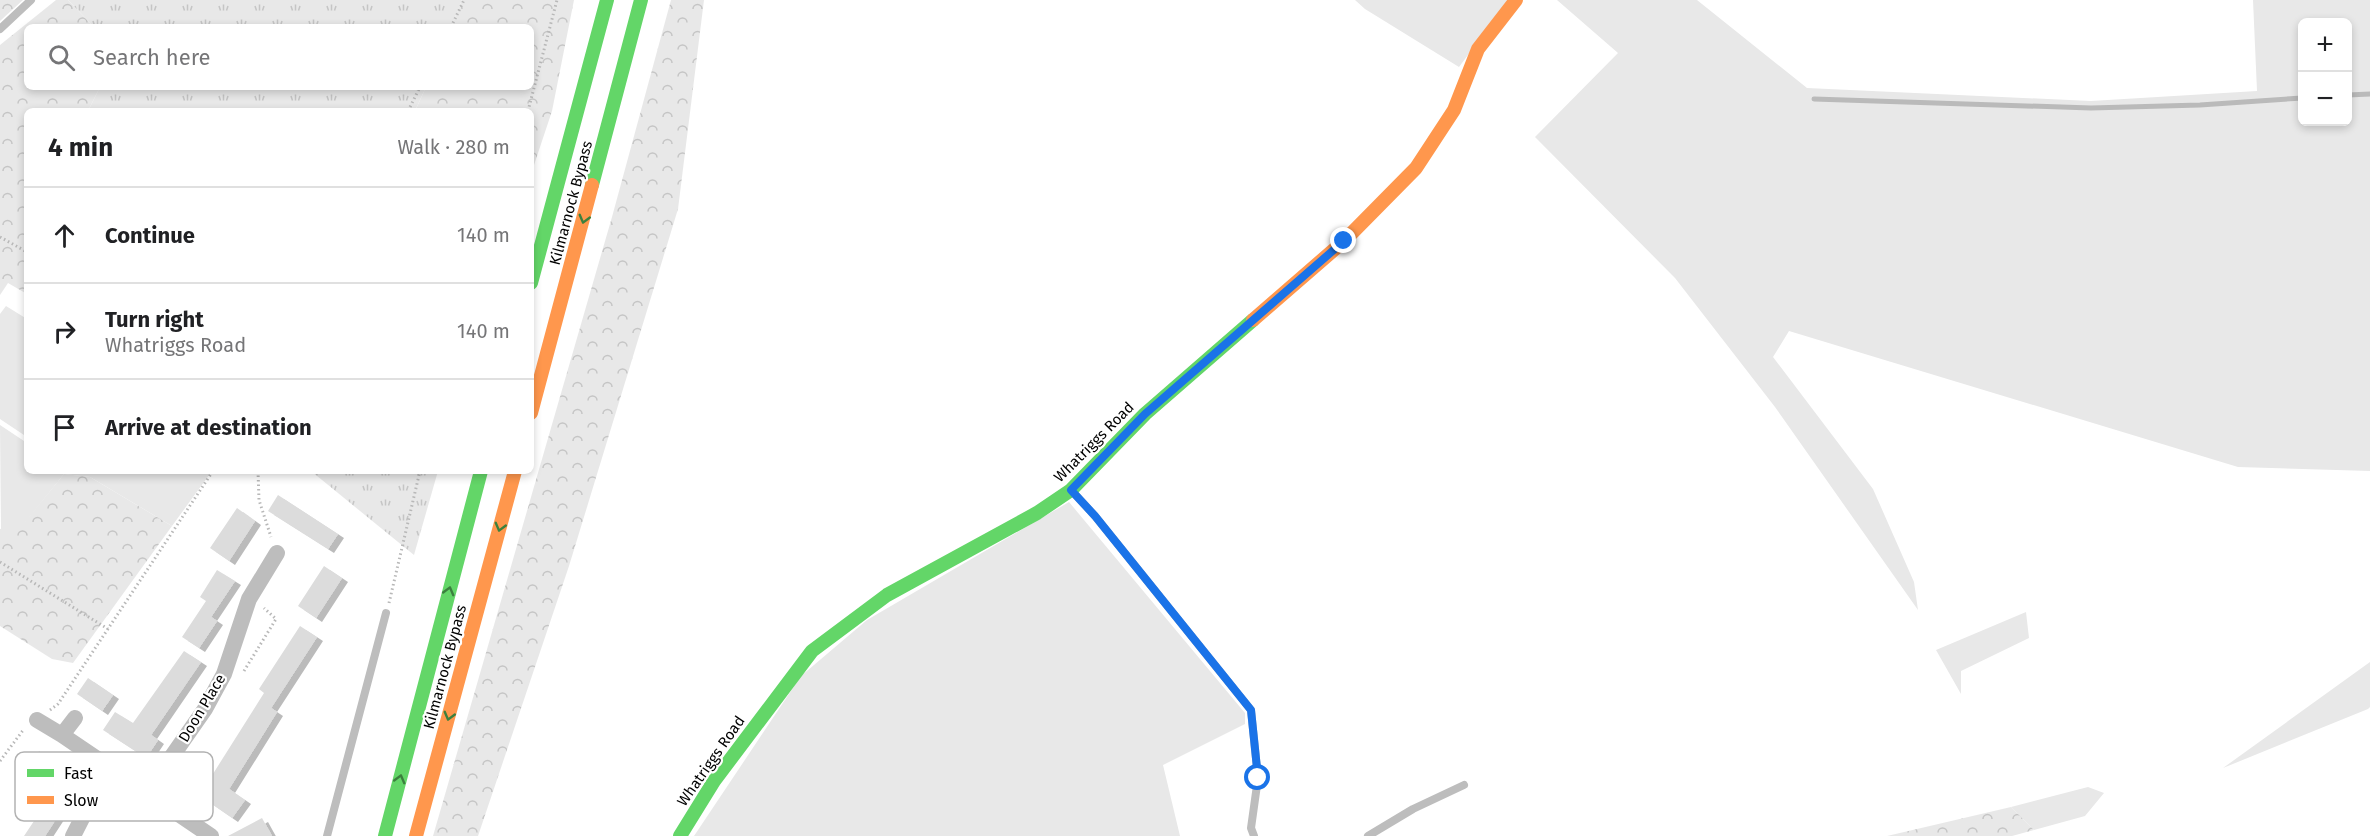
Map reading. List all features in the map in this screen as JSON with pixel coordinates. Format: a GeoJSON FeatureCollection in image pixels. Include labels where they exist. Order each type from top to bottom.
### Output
{"type":"FeatureCollection","features":[{"type":"Feature","properties":{"kind":"main road"},"geometry":{"type":"LineString","coordinates":[[563,160],[597,0]]}},
{"type":"Feature","properties":{"kind":"main road","name":"Kilmarnock Bypass"},"geometry":{"type":"LineString","coordinates":[[534,271],[607,0]]}},
{"type":"Feature","properties":{"kind":"main road","name":"Kilmarnock Bypass"},"geometry":{"type":"LineString","coordinates":[[534,402],[641,0]]}},
{"type":"Feature","properties":{"kind":"main road"},"geometry":{"type":"LineString","coordinates":[[592,188],[654,0]]}},
{"type":"Feature","properties":{"kind":"main road","name":"Whatriggs Road"},"geometry":{"type":"LineString","coordinates":[[680,836],[714,781],[812,651],[886,595],[1037,513],[1071,490],[1145,414],[1344,241],[1416,168],[1454,110],[1478,49],[1516,0]]}},
{"type":"Feature","properties":{"kind":"main road","name":"Kilmarnock Bypass"},"geometry":{"type":"LineString","coordinates":[[385,836],[480,474]]}},
{"type":"Feature","properties":{"kind":"main road","name":"Kilmarnock Bypass"},"geometry":{"type":"LineString","coordinates":[[416,836],[514,474]]}},
{"type":"Feature","properties":{"kind":"street","name":"Doon Place"},"geometry":{"type":"LineString","coordinates":[[175,752],[205,709],[224,674],[249,599],[277,553]]}},
{"type":"Feature","properties":{"kind":"street"},"geometry":{"type":"LineString","coordinates":[[62,735],[75,718]]}},
{"type":"Feature","properties":{"kind":"street"},"geometry":{"type":"LineString","coordinates":[[37,720],[86,752]]}},
{"type":"Feature","properties":{"kind":"street"},"geometry":{"type":"LineString","coordinates":[[73,836],[81,821]]}},
{"type":"Feature","properties":{"kind":"street"},"geometry":{"type":"LineString","coordinates":[[189,821],[211,836]]}},
{"type":"Feature","properties":{"kind":"lane"},"geometry":{"type":"LineString","coordinates":[[0,29],[31,0]]}},
{"type":"Feature","properties":{"kind":"lane"},"geometry":{"type":"LineString","coordinates":[[1071,490],[1095,516],[1251,710],[1258,778],[1251,828],[1254,836]]}},
{"type":"Feature","properties":{"kind":"lane"},"geometry":{"type":"LineString","coordinates":[[327,836],[386,613]]}},
{"type":"Feature","properties":{"kind":"lane"},"geometry":{"type":"LineString","coordinates":[[1368,836],[1413,809],[1464,785]]}},
{"type":"Feature","properties":{"kind":"path"},"geometry":{"type":"LineString","coordinates":[[452,24],[464,0]]}},
{"type":"Feature","properties":{"kind":"path"},"geometry":{"type":"LineString","coordinates":[[534,89],[558,0]]}},
{"type":"Feature","properties":{"kind":"path"},"geometry":{"type":"LineString","coordinates":[[410,108],[418,90]]}},
{"type":"Feature","properties":{"kind":"path"},"geometry":{"type":"LineString","coordinates":[[529,108],[534,90]]}},
{"type":"Feature","properties":{"kind":"path"},"geometry":{"type":"LineString","coordinates":[[0,237],[24,250]]}},
{"type":"Feature","properties":{"kind":"path"},"geometry":{"type":"LineString","coordinates":[[0,761],[28,722],[37,720],[58,704],[211,474]]}},
{"type":"Feature","properties":{"kind":"path"},"geometry":{"type":"LineString","coordinates":[[258,474],[259,500],[277,553]]}},
{"type":"Feature","properties":{"kind":"path"},"geometry":{"type":"LineString","coordinates":[[386,613],[419,474]]}},
{"type":"Feature","properties":{"kind":"path"},"geometry":{"type":"LineString","coordinates":[[0,562],[108,629]]}},
{"type":"Feature","properties":{"kind":"path"},"geometry":{"type":"LineString","coordinates":[[224,674],[238,680],[276,619],[270,612],[249,599]]}},
{"type":"Feature","properties":{"kind":"green space"},"geometry":{"type":"Polygon","coordinates":[[[0,0],[23,0],[0,21],[0,0]]]}},
{"type":"Feature","properties":{"kind":"green space"},"geometry":{"type":"Polygon","coordinates":[[[56,0],[68,0],[91,24],[26,24],[56,0]]]}},
{"type":"Feature","properties":{"kind":"green space"},"geometry":{"type":"Polygon","coordinates":[[[68,0],[462,0],[452,24],[91,24],[68,0]]]}},
{"type":"Feature","properties":{"kind":"green space"},"geometry":{"type":"Polygon","coordinates":[[[462,0],[574,0],[552,111],[534,165],[534,108],[416,108],[425,90],[534,90],[534,24],[452,24],[462,0]]]}},
{"type":"Feature","properties":{"kind":"green space"},"geometry":{"type":"Polygon","coordinates":[[[671,0],[704,0],[678,209],[569,566],[478,836],[433,836],[612,217],[671,0]]]}},
{"type":"Feature","properties":{"kind":"green space"},"geometry":{"type":"Polygon","coordinates":[[[1355,0],[1509,0],[1459,67],[1365,9],[1355,0]]]}},
{"type":"Feature","properties":{"kind":"green space"},"geometry":{"type":"Polygon","coordinates":[[[1557,0],[1697,0],[1807,88],[2091,101],[2257,91],[2253,0],[2370,0],[2370,471],[2238,467],[1789,331],[1773,357],[1873,489],[1914,582],[1918,610],[1775,407],[1675,278],[1535,137],[1618,53],[1557,0]]]}},
{"type":"Feature","properties":{"kind":"green space"},"geometry":{"type":"Polygon","coordinates":[[[24,26],[24,90],[98,90],[90,108],[24,108],[24,292],[8,283],[0,295],[0,45],[24,26]]]}},
{"type":"Feature","properties":{"kind":"green space"},"geometry":{"type":"Polygon","coordinates":[[[98,90],[425,90],[416,108],[90,108],[98,90]]]}},
{"type":"Feature","properties":{"kind":"green space"},"geometry":{"type":"Polygon","coordinates":[[[6,306],[24,317],[24,435],[0,419],[0,314],[6,306]]]}},
{"type":"Feature","properties":{"kind":"green space"},"geometry":{"type":"Polygon","coordinates":[[[0,425],[24,441],[24,474],[64,474],[23,525],[1,530],[0,425]]]}},
{"type":"Feature","properties":{"kind":"green space"},"geometry":{"type":"Polygon","coordinates":[[[64,474],[210,474],[172,526],[90,477],[64,474]]]}},
{"type":"Feature","properties":{"kind":"green space"},"geometry":{"type":"Polygon","coordinates":[[[64,474],[90,477],[172,526],[73,663],[52,659],[0,626],[0,529],[23,524],[64,474]]]}},
{"type":"Feature","properties":{"kind":"green space"},"geometry":{"type":"Polygon","coordinates":[[[315,474],[437,474],[414,555],[315,474]]]}},
{"type":"Feature","properties":{"kind":"green space"},"geometry":{"type":"Polygon","coordinates":[[[1069,502],[1245,713],[1245,724],[1163,765],[1180,836],[694,836],[801,676],[867,620],[1069,502]]]}},
{"type":"Feature","properties":{"kind":"green space"},"geometry":{"type":"Polygon","coordinates":[[[2026,612],[2029,638],[1961,671],[1961,694],[1936,650],[2026,612]]]}},
{"type":"Feature","properties":{"kind":"green space"},"geometry":{"type":"Polygon","coordinates":[[[2370,662],[2370,707],[2368,709],[2223,768],[2370,662]]]}},
{"type":"Feature","properties":{"kind":"green space"},"geometry":{"type":"Polygon","coordinates":[[[2088,787],[2104,793],[2085,816],[2034,830],[2011,807],[2088,787]]]}},
{"type":"Feature","properties":{"kind":"green space"},"geometry":{"type":"Polygon","coordinates":[[[2011,807],[2034,830],[2012,836],[1887,836],[2011,807]]]}},
{"type":"Feature","properties":{"kind":"building"},"geometry":{"type":"Polygon","coordinates":[[[278,495],[338,534],[328,549],[268,511],[278,495]]]}},
{"type":"Feature","properties":{"kind":"building"},"geometry":{"type":"Polygon","coordinates":[[[237,508],[255,521],[229,561],[210,548],[237,508]]]}},
{"type":"Feature","properties":{"kind":"building"},"geometry":{"type":"Polygon","coordinates":[[[324,566],[342,578],[316,618],[298,606],[324,566]]]}},
{"type":"Feature","properties":{"kind":"building"},"geometry":{"type":"Polygon","coordinates":[[[217,570],[235,581],[211,617],[217,621],[199,648],[182,637],[206,601],[200,597],[217,570]]]}},
{"type":"Feature","properties":{"kind":"building"},"geometry":{"type":"Polygon","coordinates":[[[300,626],[317,637],[271,708],[277,712],[229,789],[245,800],[232,818],[213,805],[213,774],[264,693],[259,689],[300,626]]]}},
{"type":"Feature","properties":{"kind":"building"},"geometry":{"type":"Polygon","coordinates":[[[184,651],[201,662],[151,735],[158,740],[150,752],[137,752],[103,730],[115,712],[133,723],[184,651]]]}},
{"type":"Feature","properties":{"kind":"building"},"geometry":{"type":"Polygon","coordinates":[[[88,678],[113,695],[102,711],[77,694],[88,678]]]}},
{"type":"Feature","properties":{"kind":"building"},"geometry":{"type":"Polygon","coordinates":[[[262,818],[272,836],[228,836],[262,818]]]}},
{"type":"Feature","properties":{"kind":"building"},"geometry":{"type":"Polygon","coordinates":[[[34,821],[55,821],[45,836],[24,836],[34,821]]]}},
{"type":"Feature","properties":{"kind":"waterway"},"geometry":{"type":"LineString","coordinates":[[2352,95],[2370,94]]}},
{"type":"Feature","properties":{"kind":"waterway"},"geometry":{"type":"LineString","coordinates":[[1814,99],[2091,108],[2200,105],[2298,98]]}},
{"type":"Feature","properties":{"kind":"traffic: fast"},"geometry":{"type":"LineString","coordinates":[[534,272],[607,0]]}},
{"type":"Feature","properties":{"kind":"traffic: fast"},"geometry":{"type":"LineString","coordinates":[[592,185],[641,0]]}},
{"type":"Feature","properties":{"kind":"traffic: fast"},"geometry":{"type":"LineString","coordinates":[[680,836],[714,781],[812,651],[887,595],[1037,513],[1071,490],[1145,414],[1253,320]]}},
{"type":"Feature","properties":{"kind":"traffic: fast"},"geometry":{"type":"LineString","coordinates":[[385,836],[480,474]]}},
{"type":"Feature","properties":{"kind":"traffic: slow"},"geometry":{"type":"LineString","coordinates":[[1253,320],[1344,241],[1416,168],[1454,110],[1478,49],[1516,0]]}},
{"type":"Feature","properties":{"kind":"traffic: slow"},"geometry":{"type":"LineString","coordinates":[[534,402],[592,185]]}},
{"type":"Feature","properties":{"kind":"traffic: slow"},"geometry":{"type":"LineString","coordinates":[[416,836],[514,474]]}},
{"type":"Feature","properties":{"kind":"route"},"geometry":{"type":"LineString","coordinates":[[1258,778],[1251,710],[1095,516],[1071,490],[1145,414],[1344,241]]}}]}
